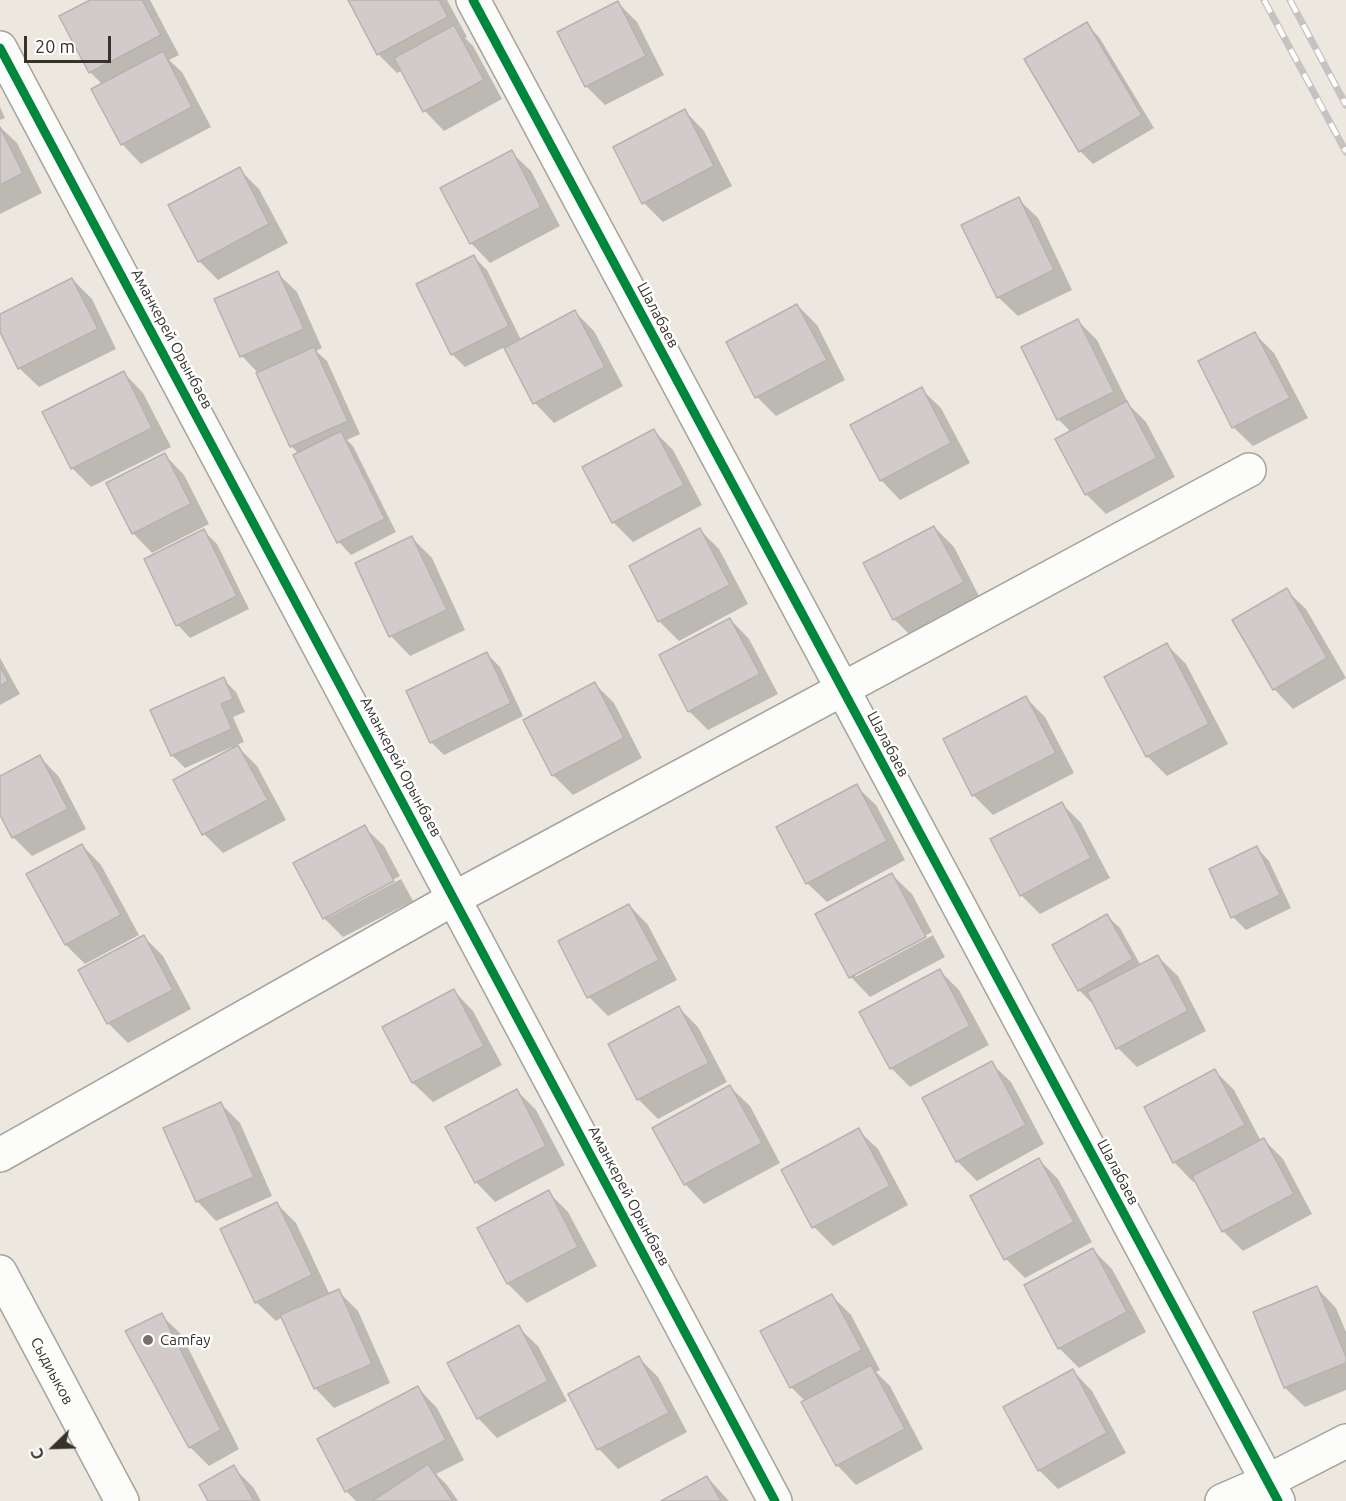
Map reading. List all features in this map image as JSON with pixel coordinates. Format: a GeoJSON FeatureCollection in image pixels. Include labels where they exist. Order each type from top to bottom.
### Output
{"type":"FeatureCollection","features":[{"type":"Feature","properties":{"kind":"street","name":"Шалабаев"},"geometry":{"type":"LineString","coordinates":[[473,0],[1273,1491]]}},
{"type":"Feature","properties":{"kind":"street","name":"Аманкерей Орынбаев"},"geometry":{"type":"LineString","coordinates":[[0,48],[775,1501]]}},
{"type":"Feature","properties":{"kind":"street"},"geometry":{"type":"LineString","coordinates":[[0,1155],[453,898],[1249,470]]}},
{"type":"Feature","properties":{"kind":"street","name":"Сыдиыков"},"geometry":{"type":"LineString","coordinates":[[0,1272],[122,1501]]}},
{"type":"Feature","properties":{"kind":"street"},"geometry":{"type":"LineString","coordinates":[[1222,1501],[1273,1491],[1346,1441]]}},
{"type":"Feature","properties":{"kind":"building"},"geometry":{"type":"Polygon","coordinates":[[[90,0],[142,0],[161,35],[89,73],[59,16],[90,0]]]}},
{"type":"Feature","properties":{"kind":"building"},"geometry":{"type":"Polygon","coordinates":[[[348,0],[439,0],[448,17],[377,55],[348,0]]]}},
{"type":"Feature","properties":{"kind":"building"},"geometry":{"type":"Polygon","coordinates":[[[618,1],[646,56],[585,87],[557,32],[618,1]]]}},
{"type":"Feature","properties":{"kind":"building"},"geometry":{"type":"Polygon","coordinates":[[[1087,22],[1142,115],[1079,152],[1024,59],[1087,22]]]}},
{"type":"Feature","properties":{"kind":"building"},"geometry":{"type":"Polygon","coordinates":[[[454,25],[484,80],[423,112],[394,58],[454,25]]]}},
{"type":"Feature","properties":{"kind":"building"},"geometry":{"type":"Polygon","coordinates":[[[163,51],[192,107],[121,145],[91,89],[163,51]]]}},
{"type":"Feature","properties":{"kind":"building"},"geometry":{"type":"Polygon","coordinates":[[[685,109],[714,166],[642,204],[613,147],[685,109]]]}},
{"type":"Feature","properties":{"kind":"building"},"geometry":{"type":"Polygon","coordinates":[[[0,127],[23,173],[0,185],[0,127]]]}},
{"type":"Feature","properties":{"kind":"building"},"geometry":{"type":"Polygon","coordinates":[[[512,150],[541,207],[470,244],[440,188],[512,150]]]}},
{"type":"Feature","properties":{"kind":"building"},"geometry":{"type":"Polygon","coordinates":[[[240,167],[269,224],[198,262],[168,205],[240,167]]]}},
{"type":"Feature","properties":{"kind":"building"},"geometry":{"type":"Polygon","coordinates":[[[1019,197],[1054,270],[997,298],[961,225],[1019,197]]]}},
{"type":"Feature","properties":{"kind":"building"},"geometry":{"type":"Polygon","coordinates":[[[474,255],[509,326],[451,355],[416,284],[474,255]]]}},
{"type":"Feature","properties":{"kind":"building"},"geometry":{"type":"Polygon","coordinates":[[[278,271],[304,329],[240,357],[214,299],[278,271]]]}},
{"type":"Feature","properties":{"kind":"building"},"geometry":{"type":"Polygon","coordinates":[[[72,278],[98,329],[18,369],[0,332],[0,314],[72,278]]]}},
{"type":"Feature","properties":{"kind":"building"},"geometry":{"type":"Polygon","coordinates":[[[797,304],[827,360],[755,398],[726,342],[797,304]]]}},
{"type":"Feature","properties":{"kind":"building"},"geometry":{"type":"Polygon","coordinates":[[[575,310],[605,367],[533,404],[504,348],[575,310]]]}},
{"type":"Feature","properties":{"kind":"building"},"geometry":{"type":"Polygon","coordinates":[[[1078,319],[1114,392],[1057,420],[1021,347],[1078,319]]]}},
{"type":"Feature","properties":{"kind":"building"},"geometry":{"type":"Polygon","coordinates":[[[1255,332],[1290,398],[1232,428],[1198,361],[1255,332]]]}},
{"type":"Feature","properties":{"kind":"building"},"geometry":{"type":"Polygon","coordinates":[[[314,347],[348,421],[290,447],[256,373],[314,347]]]}},
{"type":"Feature","properties":{"kind":"building"},"geometry":{"type":"Polygon","coordinates":[[[124,371],[152,428],[71,469],[42,412],[124,371]]]}},
{"type":"Feature","properties":{"kind":"building"},"geometry":{"type":"Polygon","coordinates":[[[922,387],[951,443],[880,481],[850,425],[922,387]]]}},
{"type":"Feature","properties":{"kind":"building"},"geometry":{"type":"Polygon","coordinates":[[[1127,401],[1157,458],[1085,495],[1055,439],[1127,401]]]}},
{"type":"Feature","properties":{"kind":"building"},"geometry":{"type":"Polygon","coordinates":[[[654,429],[684,485],[612,523],[582,467],[654,429]]]}},
{"type":"Feature","properties":{"kind":"building"},"geometry":{"type":"Polygon","coordinates":[[[341,431],[385,519],[337,543],[293,455],[341,431]]]}},
{"type":"Feature","properties":{"kind":"building"},"geometry":{"type":"Polygon","coordinates":[[[165,453],[191,504],[132,534],[106,483],[165,453]]]}},
{"type":"Feature","properties":{"kind":"building"},"geometry":{"type":"Polygon","coordinates":[[[934,526],[964,582],[893,620],[863,563],[934,526]]]}},
{"type":"Feature","properties":{"kind":"building"},"geometry":{"type":"Polygon","coordinates":[[[700,528],[730,585],[658,622],[629,566],[700,528]]]}},
{"type":"Feature","properties":{"kind":"building"},"geometry":{"type":"Polygon","coordinates":[[[204,529],[237,596],[176,626],[144,559],[204,529]]]}},
{"type":"Feature","properties":{"kind":"building"},"geometry":{"type":"Polygon","coordinates":[[[412,536],[447,610],[389,637],[355,563],[412,536]]]}},
{"type":"Feature","properties":{"kind":"building"},"geometry":{"type":"Polygon","coordinates":[[[1287,588],[1327,658],[1273,690],[1232,620],[1287,588]]]}},
{"type":"Feature","properties":{"kind":"building"},"geometry":{"type":"Polygon","coordinates":[[[730,618],[760,674],[688,712],[659,655],[730,618]]]}},
{"type":"Feature","properties":{"kind":"building"},"geometry":{"type":"Polygon","coordinates":[[[1167,643],[1209,724],[1146,757],[1104,677],[1167,643]]]}},
{"type":"Feature","properties":{"kind":"building"},"geometry":{"type":"Polygon","coordinates":[[[487,652],[511,703],[430,743],[406,691],[487,652]]]}},
{"type":"Feature","properties":{"kind":"building"},"geometry":{"type":"Polygon","coordinates":[[[0,666],[8,681],[0,686],[0,666]]]}},
{"type":"Feature","properties":{"kind":"building"},"geometry":{"type":"Polygon","coordinates":[[[224,677],[233,699],[221,704],[232,729],[171,756],[150,710],[224,677]]]}},
{"type":"Feature","properties":{"kind":"building"},"geometry":{"type":"Polygon","coordinates":[[[595,682],[624,738],[552,776],[523,720],[595,682]]]}},
{"type":"Feature","properties":{"kind":"building"},"geometry":{"type":"Polygon","coordinates":[[[1026,696],[1056,753],[972,796],[943,739],[1026,696]]]}},
{"type":"Feature","properties":{"kind":"building"},"geometry":{"type":"Polygon","coordinates":[[[238,745],[268,800],[202,835],[173,780],[238,745]]]}},
{"type":"Feature","properties":{"kind":"building"},"geometry":{"type":"Polygon","coordinates":[[[40,755],[68,809],[12,838],[0,815],[0,776],[40,755]]]}},
{"type":"Feature","properties":{"kind":"building"},"geometry":{"type":"Polygon","coordinates":[[[857,784],[887,841],[806,884],[776,827],[857,784]]]}},
{"type":"Feature","properties":{"kind":"building"},"geometry":{"type":"Polygon","coordinates":[[[1062,802],[1091,858],[1020,896],[990,839],[1062,802]]]}},
{"type":"Feature","properties":{"kind":"building"},"geometry":{"type":"Polygon","coordinates":[[[365,825],[394,881],[323,919],[293,863],[365,825]]]}},
{"type":"Feature","properties":{"kind":"building"},"geometry":{"type":"Polygon","coordinates":[[[82,844],[121,915],[65,945],[26,874],[82,844]]]}},
{"type":"Feature","properties":{"kind":"building"},"geometry":{"type":"Polygon","coordinates":[[[1257,846],[1280,895],[1231,918],[1209,869],[1257,846]]]}},
{"type":"Feature","properties":{"kind":"building"},"geometry":{"type":"Polygon","coordinates":[[[892,873],[926,937],[849,978],[815,914],[892,873]]]}},
{"type":"Feature","properties":{"kind":"building"},"geometry":{"type":"Polygon","coordinates":[[[629,904],[659,960],[587,998],[558,941],[629,904]]]}},
{"type":"Feature","properties":{"kind":"building"},"geometry":{"type":"Polygon","coordinates":[[[1107,914],[1133,959],[1078,991],[1052,945],[1107,914]]]}},
{"type":"Feature","properties":{"kind":"building"},"geometry":{"type":"Polygon","coordinates":[[[144,935],[173,990],[107,1024],[78,970],[144,935]]]}},
{"type":"Feature","properties":{"kind":"building"},"geometry":{"type":"Polygon","coordinates":[[[1158,955],[1188,1011],[1116,1049],[1087,992],[1158,955]]]}},
{"type":"Feature","properties":{"kind":"building"},"geometry":{"type":"Polygon","coordinates":[[[940,969],[970,1026],[890,1069],[859,1012],[940,969]]]}},
{"type":"Feature","properties":{"kind":"building"},"geometry":{"type":"Polygon","coordinates":[[[454,989],[484,1046],[412,1083],[382,1027],[454,989]]]}},
{"type":"Feature","properties":{"kind":"building"},"geometry":{"type":"Polygon","coordinates":[[[679,1006],[709,1063],[637,1100],[608,1044],[679,1006]]]}},
{"type":"Feature","properties":{"kind":"building"},"geometry":{"type":"Polygon","coordinates":[[[992,1061],[1026,1125],[956,1162],[922,1098],[992,1061]]]}},
{"type":"Feature","properties":{"kind":"building"},"geometry":{"type":"Polygon","coordinates":[[[1215,1069],[1245,1125],[1173,1163],[1144,1107],[1215,1069]]]}},
{"type":"Feature","properties":{"kind":"building"},"geometry":{"type":"Polygon","coordinates":[[[730,1085],[762,1143],[684,1185],[652,1128],[730,1085]]]}},
{"type":"Feature","properties":{"kind":"building"},"geometry":{"type":"Polygon","coordinates":[[[517,1089],[546,1146],[475,1183],[445,1127],[517,1089]]]}},
{"type":"Feature","properties":{"kind":"building"},"geometry":{"type":"Polygon","coordinates":[[[221,1102],[254,1177],[196,1202],[163,1128],[221,1102]]]}},
{"type":"Feature","properties":{"kind":"building"},"geometry":{"type":"Polygon","coordinates":[[[859,1128],[890,1186],[812,1228],[781,1170],[859,1128]]]}},
{"type":"Feature","properties":{"kind":"building"},"geometry":{"type":"Polygon","coordinates":[[[1264,1138],[1294,1194],[1222,1232],[1192,1176],[1264,1138]]]}},
{"type":"Feature","properties":{"kind":"building"},"geometry":{"type":"Polygon","coordinates":[[[1039,1158],[1074,1222],[1004,1260],[970,1196],[1039,1158]]]}},
{"type":"Feature","properties":{"kind":"building"},"geometry":{"type":"Polygon","coordinates":[[[549,1190],[578,1247],[507,1284],[477,1228],[549,1190]]]}},
{"type":"Feature","properties":{"kind":"building"},"geometry":{"type":"Polygon","coordinates":[[[277,1202],[312,1275],[255,1303],[220,1229],[277,1202]]]}},
{"type":"Feature","properties":{"kind":"building"},"geometry":{"type":"Polygon","coordinates":[[[1093,1248],[1127,1312],[1058,1349],[1024,1285],[1093,1248]]]}},
{"type":"Feature","properties":{"kind":"building"},"geometry":{"type":"Polygon","coordinates":[[[1317,1286],[1346,1357],[1346,1363],[1284,1388],[1253,1312],[1317,1286]]]}},
{"type":"Feature","properties":{"kind":"building"},"geometry":{"type":"Polygon","coordinates":[[[339,1289],[372,1364],[314,1389],[280,1315],[339,1289]]]}},
{"type":"Feature","properties":{"kind":"building"},"geometry":{"type":"Polygon","coordinates":[[[832,1294],[862,1350],[790,1388],[760,1331],[832,1294]]]}},
{"type":"Feature","properties":{"kind":"building"},"geometry":{"type":"Polygon","coordinates":[[[162,1313],[221,1430],[189,1448],[125,1331],[162,1313]]]}},
{"type":"Feature","properties":{"kind":"building"},"geometry":{"type":"Polygon","coordinates":[[[519,1325],[548,1381],[477,1419],[447,1363],[519,1325]]]}},
{"type":"Feature","properties":{"kind":"building"},"geometry":{"type":"Polygon","coordinates":[[[639,1356],[669,1413],[597,1450],[568,1394],[639,1356]]]}},
{"type":"Feature","properties":{"kind":"building"},"geometry":{"type":"Polygon","coordinates":[[[871,1365],[905,1429],[836,1466],[801,1402],[871,1365]]]}},
{"type":"Feature","properties":{"kind":"building"},"geometry":{"type":"Polygon","coordinates":[[[1073,1369],[1107,1433],[1038,1471],[1003,1407],[1073,1369]]]}},
{"type":"Feature","properties":{"kind":"building"},"geometry":{"type":"Polygon","coordinates":[[[418,1386],[446,1440],[345,1492],[317,1439],[418,1386]]]}},
{"type":"Feature","properties":{"kind":"building"},"geometry":{"type":"Polygon","coordinates":[[[428,1464],[453,1501],[372,1501],[428,1464]]]}},
{"type":"Feature","properties":{"kind":"building"},"geometry":{"type":"Polygon","coordinates":[[[234,1465],[254,1501],[208,1501],[199,1485],[234,1465]]]}},
{"type":"Feature","properties":{"kind":"building"},"geometry":{"type":"Polygon","coordinates":[[[707,1476],[721,1501],[661,1501],[707,1476]]]}},
{"type":"Feature","properties":{"kind":"railway"},"geometry":{"type":"LineString","coordinates":[[1264,0],[1346,152]]}},
{"type":"Feature","properties":{"kind":"railway"},"geometry":{"type":"LineString","coordinates":[[1290,0],[1346,105]]}},
{"type":"Feature","properties":{"kind":"cycle path"},"geometry":{"type":"LineString","coordinates":[[473,0],[1278,1501]]}},
{"type":"Feature","properties":{"kind":"cycle path"},"geometry":{"type":"LineString","coordinates":[[0,48],[775,1501]]}},
{"type":"Feature","properties":{"kind":"place","name":"Camfay"},"geometry":{"type":"Point","coordinates":[148,1340]}}]}
